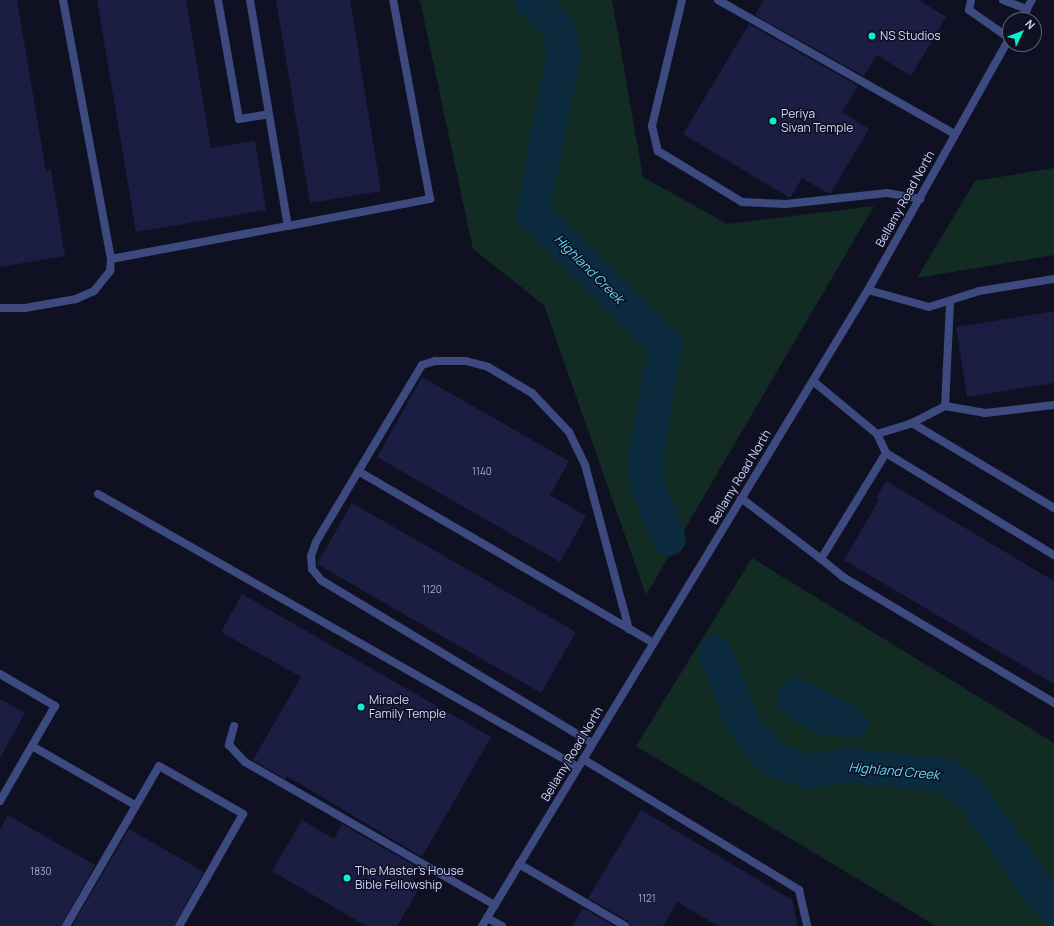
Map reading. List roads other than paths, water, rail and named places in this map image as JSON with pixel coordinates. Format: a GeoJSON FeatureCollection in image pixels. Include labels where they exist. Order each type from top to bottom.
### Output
{"type":"FeatureCollection","features":[{"type":"Feature","properties":{"kind":"street"},"geometry":{"type":"LineString","coordinates":[[0,308],[25,308],[76,299],[94,291],[104,282],[110,271],[111,259],[63,0]]}},
{"type":"Feature","properties":{"kind":"street"},"geometry":{"type":"LineString","coordinates":[[218,0],[239,119],[269,114]]}},
{"type":"Feature","properties":{"kind":"street"},"geometry":{"type":"LineString","coordinates":[[250,0],[288,226]]}},
{"type":"Feature","properties":{"kind":"street"},"geometry":{"type":"LineString","coordinates":[[111,259],[430,199],[393,0]]}},
{"type":"Feature","properties":{"kind":"street"},"geometry":{"type":"LineString","coordinates":[[682,0],[652,126],[658,151],[742,202],[786,204],[887,193],[920,199]]}},
{"type":"Feature","properties":{"kind":"street"},"geometry":{"type":"LineString","coordinates":[[718,0],[955,134]]}},
{"type":"Feature","properties":{"kind":"street"},"geometry":{"type":"LineString","coordinates":[[971,0],[969,10],[1002,32]]}},
{"type":"Feature","properties":{"kind":"street"},"geometry":{"type":"LineString","coordinates":[[1002,0],[1027,9]]}},
{"type":"Feature","properties":{"kind":"street"},"geometry":{"type":"LineString","coordinates":[[1025,12],[1032,0]]}},
{"type":"Feature","properties":{"kind":"street","name":"Bellamy Road North"},"geometry":{"type":"LineString","coordinates":[[482,926],[868,290],[1002,51]]}},
{"type":"Feature","properties":{"kind":"street"},"geometry":{"type":"LineString","coordinates":[[868,290],[929,307],[950,303],[979,291],[1054,280]]}},
{"type":"Feature","properties":{"kind":"street"},"geometry":{"type":"LineString","coordinates":[[945,406],[950,303]]}},
{"type":"Feature","properties":{"kind":"street"},"geometry":{"type":"LineString","coordinates":[[592,743],[316,575],[310,563],[313,549],[422,365],[435,361],[466,361],[509,377],[532,393],[553,414],[577,445],[629,628]]}},
{"type":"Feature","properties":{"kind":"street"},"geometry":{"type":"LineString","coordinates":[[812,381],[877,434],[886,453],[1054,555]]}},
{"type":"Feature","properties":{"kind":"street"},"geometry":{"type":"LineString","coordinates":[[877,434],[912,423],[945,406],[985,413],[1054,406]]}},
{"type":"Feature","properties":{"kind":"street"},"geometry":{"type":"LineString","coordinates":[[912,423],[1054,508]]}},
{"type":"Feature","properties":{"kind":"street"},"geometry":{"type":"LineString","coordinates":[[821,559],[886,453]]}},
{"type":"Feature","properties":{"kind":"street"},"geometry":{"type":"LineString","coordinates":[[358,471],[654,643]]}},
{"type":"Feature","properties":{"kind":"street"},"geometry":{"type":"LineString","coordinates":[[98,494],[578,767]]}},
{"type":"Feature","properties":{"kind":"street"},"geometry":{"type":"LineString","coordinates":[[741,498],[843,577],[1054,703]]}},
{"type":"Feature","properties":{"kind":"street"},"geometry":{"type":"LineString","coordinates":[[0,674],[55,706],[0,801]]}},
{"type":"Feature","properties":{"kind":"street"},"geometry":{"type":"LineString","coordinates":[[234,726],[229,745],[245,762],[495,905]]}},
{"type":"Feature","properties":{"kind":"street"},"geometry":{"type":"LineString","coordinates":[[32,746],[135,805]]}},
{"type":"Feature","properties":{"kind":"street"},"geometry":{"type":"LineString","coordinates":[[583,759],[800,890],[807,926]]}},
{"type":"Feature","properties":{"kind":"street"},"geometry":{"type":"LineString","coordinates":[[66,926],[158,766],[243,814],[179,926]]}},
{"type":"Feature","properties":{"kind":"street"},"geometry":{"type":"LineString","coordinates":[[519,864],[625,926]]}},
{"type":"Feature","properties":{"kind":"street"},"geometry":{"type":"LineString","coordinates":[[487,918],[502,926]]}},
{"type":"Feature","properties":{"kind":"water"},"geometry":{"type":"Polygon","coordinates":[[[797,677],[860,709],[869,721],[868,730],[857,738],[822,735],[791,720],[777,703],[778,691],[787,680],[797,677]]]}},
{"type":"Feature","properties":{"kind":"waterway","name":"Highland Creek"},"geometry":{"type":"LineString","coordinates":[[531,0],[559,29],[564,52],[533,213],[666,345],[647,447],[647,484],[669,539]]}},
{"type":"Feature","properties":{"kind":"waterway","name":"Highland Creek"},"geometry":{"type":"LineString","coordinates":[[715,652],[743,724],[770,758],[811,772],[847,765],[947,776],[971,794],[1033,883],[1054,908]]}},
{"type":"Feature","properties":{"kind":"place","name":"NS Studios"},"geometry":{"type":"Point","coordinates":[872,36]}},
{"type":"Feature","properties":{"kind":"place","name":"Periya Sivan Temple"},"geometry":{"type":"Point","coordinates":[773,121]}},
{"type":"Feature","properties":{"kind":"place","name":"Miracle Family Temple"},"geometry":{"type":"Point","coordinates":[361,707]}},
{"type":"Feature","properties":{"kind":"place","name":"The Master's House Bible Fellowship"},"geometry":{"type":"Point","coordinates":[347,878]}}]}
